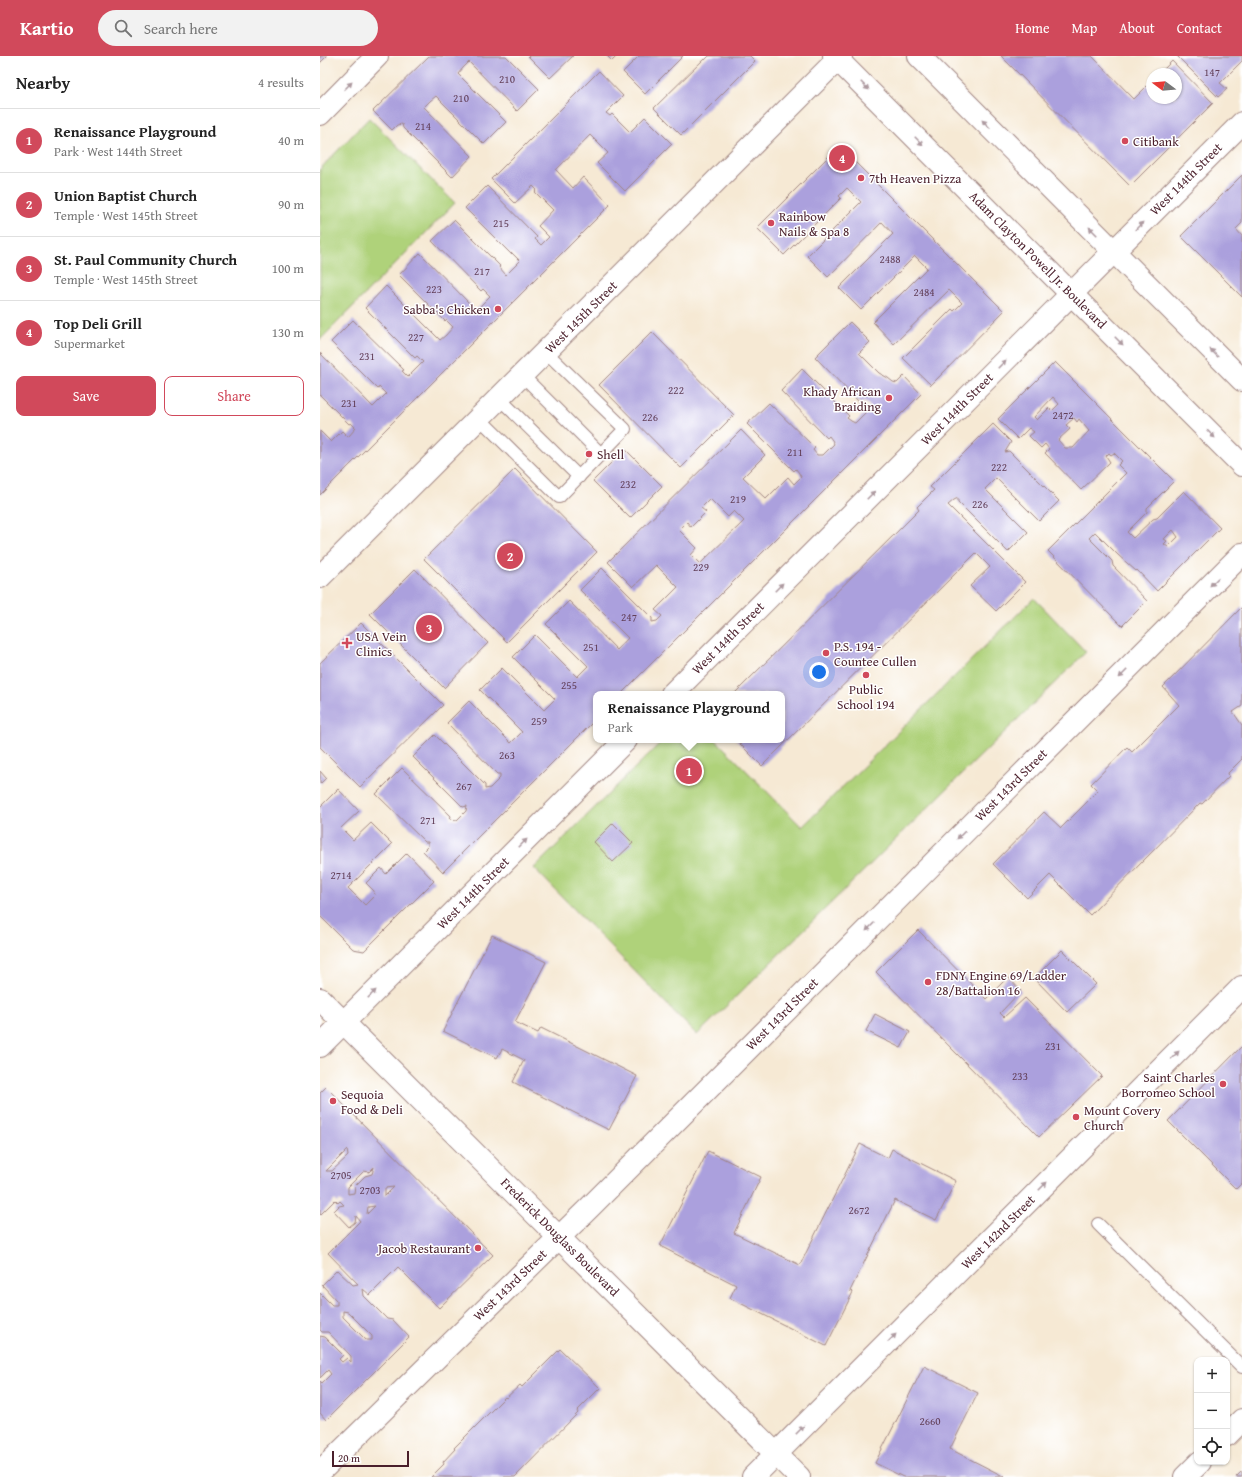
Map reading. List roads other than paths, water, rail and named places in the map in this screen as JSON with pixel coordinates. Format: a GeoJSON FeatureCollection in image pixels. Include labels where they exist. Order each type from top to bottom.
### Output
{"type":"FeatureCollection","features":[{"type":"Feature","properties":{"kind":"street"},"geometry":{"type":"LineString","coordinates":[[320,114],[378,56]]}},
{"type":"Feature","properties":{"kind":"street"},"geometry":{"type":"LineString","coordinates":[[918,56],[1242,380]]}},
{"type":"Feature","properties":{"kind":"street","name":"Adam Clayton Powell Jr. Boulevard"},"geometry":{"type":"LineString","coordinates":[[838,57],[1242,465]]}},
{"type":"Feature","properties":{"kind":"street","name":"West 145th Street"},"geometry":{"type":"LineString","coordinates":[[320,577],[546,352],[838,57]]}},
{"type":"Feature","properties":{"kind":"street","name":"West 144th Street"},"geometry":{"type":"LineString","coordinates":[[675,691],[1242,122]]}},
{"type":"Feature","properties":{"kind":"street","name":"West 143rd Street"},"geometry":{"type":"LineString","coordinates":[[320,1472],[560,1237],[1242,554]]}},
{"type":"Feature","properties":{"kind":"street","name":"West 144th Street"},"geometry":{"type":"LineString","coordinates":[[320,1046],[623,743]]}},
{"type":"Feature","properties":{"kind":"street","name":"West 142nd Street"},"geometry":{"type":"LineString","coordinates":[[753,1477],[1242,987]]}},
{"type":"Feature","properties":{"kind":"street","name":"Frederick Douglass Boulevard"},"geometry":{"type":"LineString","coordinates":[[320,999],[799,1477]]}},
{"type":"Feature","properties":{"kind":"street"},"geometry":{"type":"LineString","coordinates":[[1230,1432],[1242,1420]]}},
{"type":"Feature","properties":{"kind":"street"},"geometry":{"type":"LineString","coordinates":[[1185,1477],[1197,1465]]}},
{"type":"Feature","properties":{"kind":"lane"},"geometry":{"type":"LineString","coordinates":[[479,418],[559,497],[625,429],[546,352]]}},
{"type":"Feature","properties":{"kind":"lane"},"geometry":{"type":"LineString","coordinates":[[522,375],[601,454]]}},
{"type":"Feature","properties":{"kind":"lane"},"geometry":{"type":"LineString","coordinates":[[499,398],[579,476]]}},
{"type":"Feature","properties":{"kind":"lane"},"geometry":{"type":"LineString","coordinates":[[1098,1224],[1242,1367]]}},
{"type":"Feature","properties":{"kind":"place","name":"Citibank"},"geometry":{"type":"Point","coordinates":[1125,141]}},
{"type":"Feature","properties":{"kind":"place","name":"Top Deli Grill"},"geometry":{"type":"Point","coordinates":[842,158]}},
{"type":"Feature","properties":{"kind":"place","name":"7th Heaven Pizza"},"geometry":{"type":"Point","coordinates":[861,178]}},
{"type":"Feature","properties":{"kind":"place","name":"Rainbow Nails & Spa 8"},"geometry":{"type":"Point","coordinates":[771,223]}},
{"type":"Feature","properties":{"kind":"place","name":"Sabba's Chicken"},"geometry":{"type":"Point","coordinates":[498,309]}},
{"type":"Feature","properties":{"kind":"place","name":"Khady African Braiding"},"geometry":{"type":"Point","coordinates":[889,398]}},
{"type":"Feature","properties":{"kind":"place","name":"Shell"},"geometry":{"type":"Point","coordinates":[589,454]}},
{"type":"Feature","properties":{"kind":"place","name":"Union Baptist Church"},"geometry":{"type":"Point","coordinates":[510,556]}},
{"type":"Feature","properties":{"kind":"place","name":"St. Paul Community Church"},"geometry":{"type":"Point","coordinates":[429,628]}},
{"type":"Feature","properties":{"kind":"place","name":"USA Vein Clinics"},"geometry":{"type":"Point","coordinates":[347,643]}},
{"type":"Feature","properties":{"kind":"place","name":"P.S. 194 - Countee Cullen"},"geometry":{"type":"Point","coordinates":[826,653]}},
{"type":"Feature","properties":{"kind":"place","name":"Public School 194"},"geometry":{"type":"Point","coordinates":[866,675]}},
{"type":"Feature","properties":{"kind":"place","name":"Renaissance Playground"},"geometry":{"type":"Point","coordinates":[689,771]}},
{"type":"Feature","properties":{"kind":"place","name":"FDNY Engine 69/Ladder 28/Battalion 16"},"geometry":{"type":"Point","coordinates":[928,982]}},
{"type":"Feature","properties":{"kind":"place","name":"Saint Charles Borromeo School"},"geometry":{"type":"Point","coordinates":[1223,1084]}},
{"type":"Feature","properties":{"kind":"place","name":"Sequoia Food & Deli"},"geometry":{"type":"Point","coordinates":[333,1101]}},
{"type":"Feature","properties":{"kind":"place","name":"Mount Covery Church"},"geometry":{"type":"Point","coordinates":[1076,1117]}},
{"type":"Feature","properties":{"kind":"place","name":"Jacob Restaurant"},"geometry":{"type":"Point","coordinates":[478,1248]}}]}
